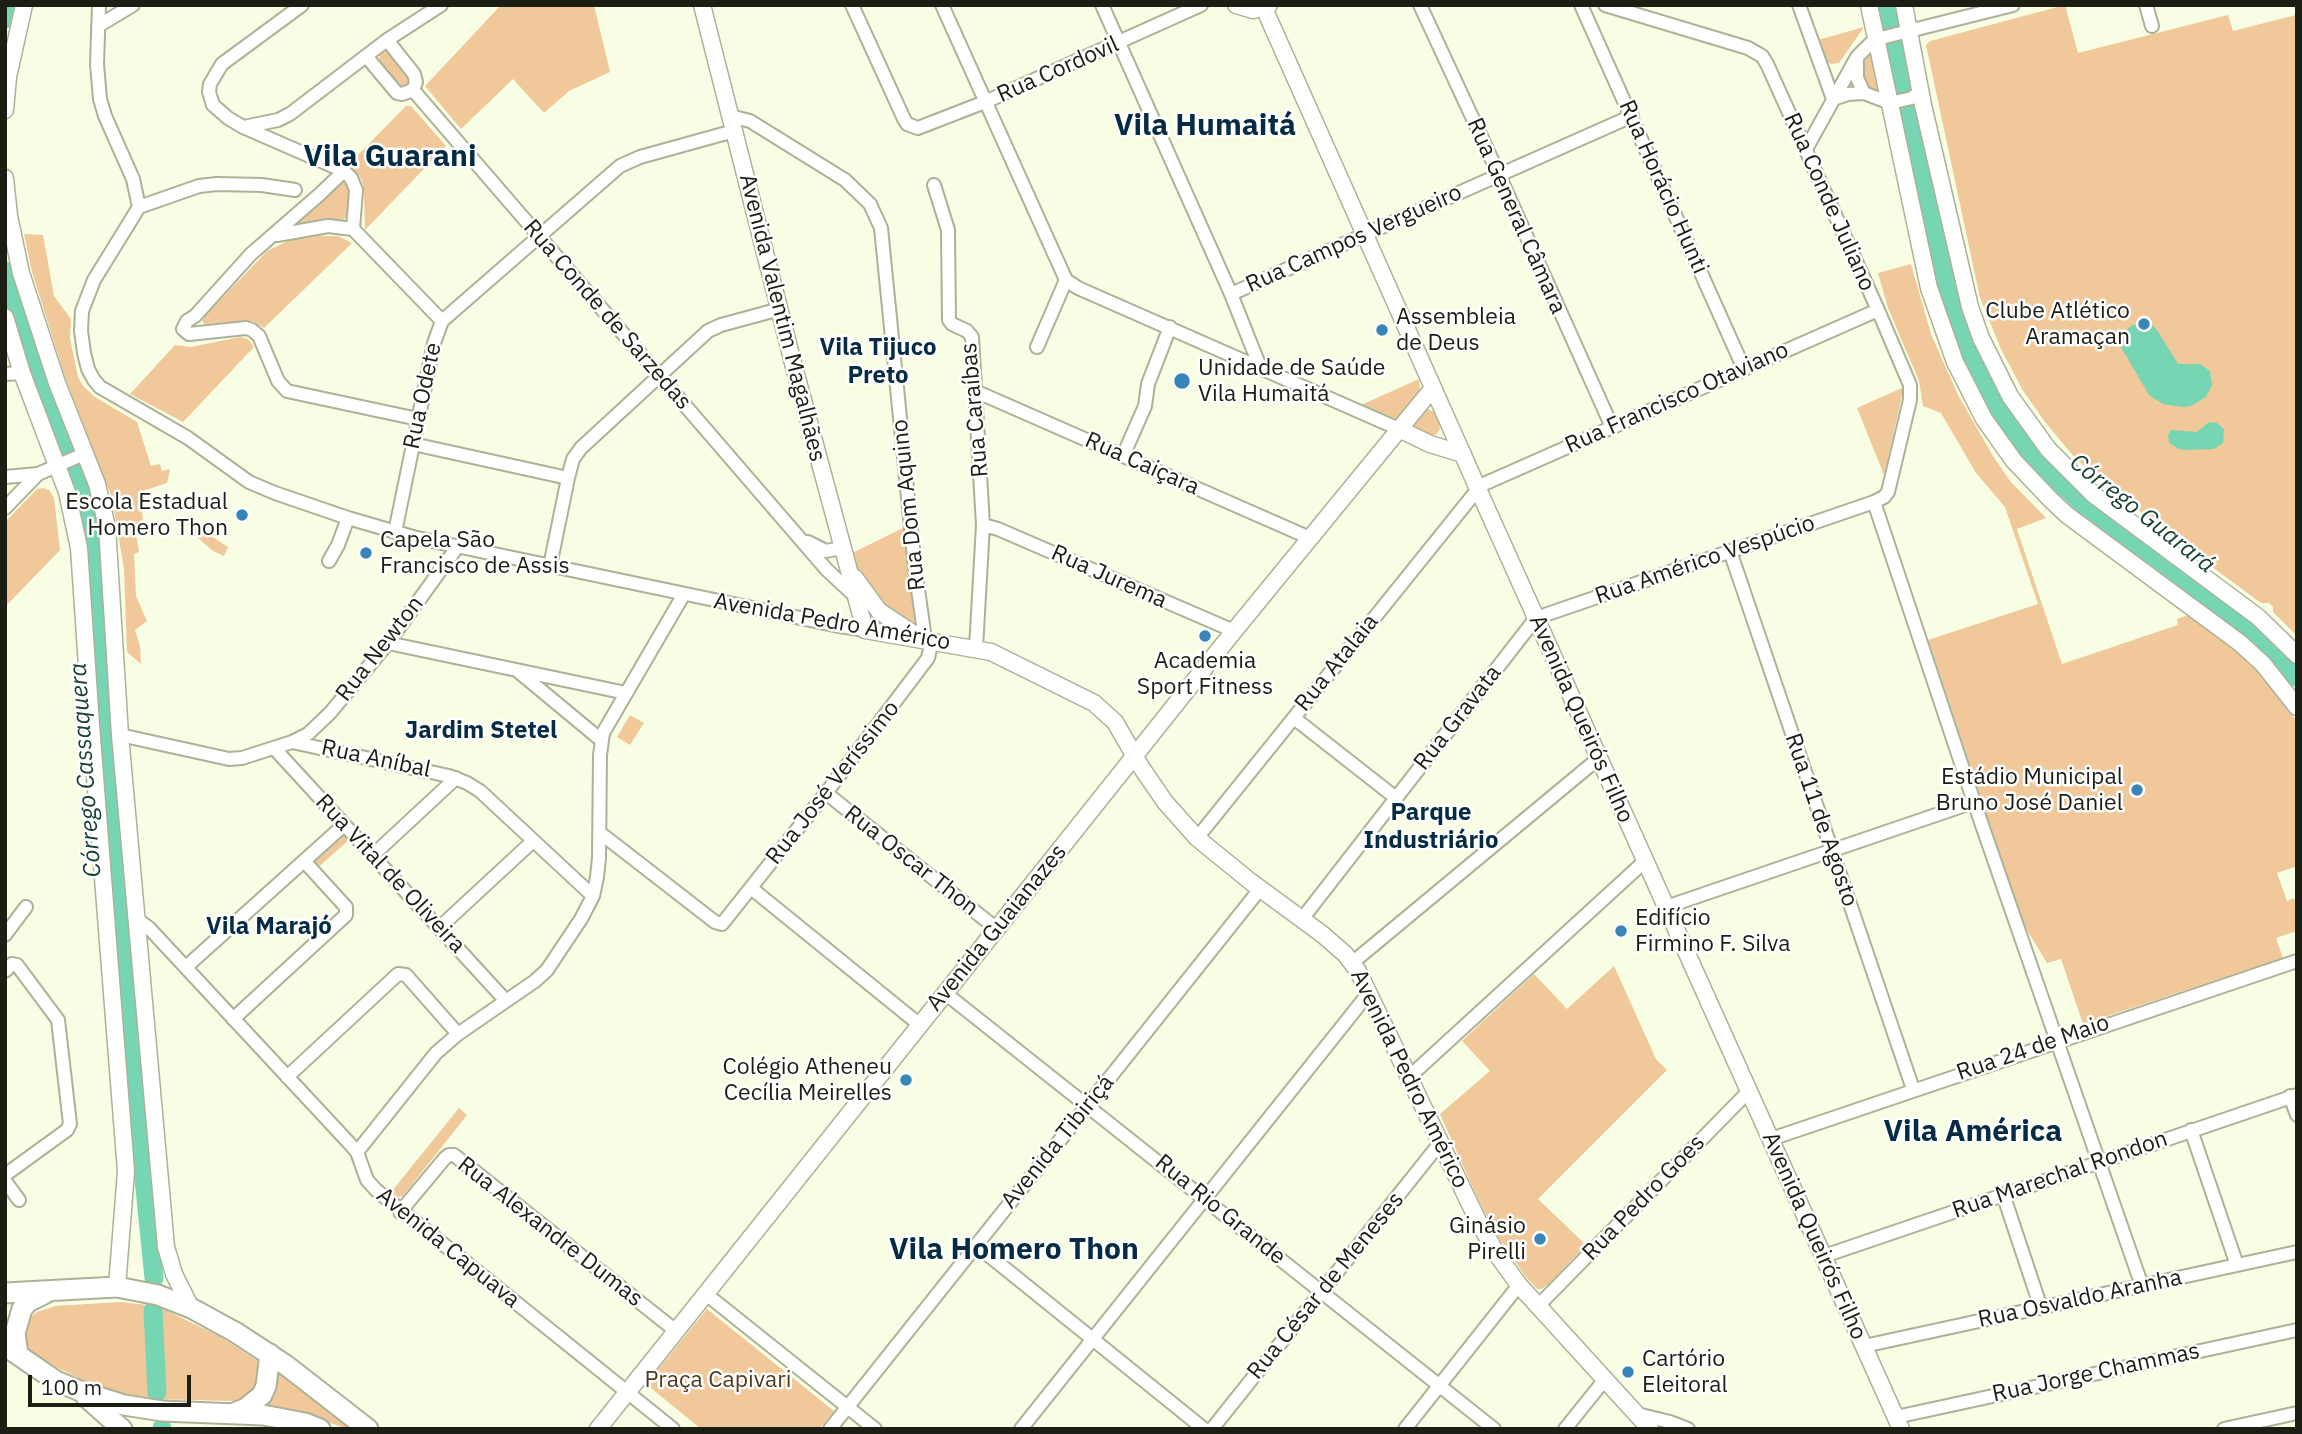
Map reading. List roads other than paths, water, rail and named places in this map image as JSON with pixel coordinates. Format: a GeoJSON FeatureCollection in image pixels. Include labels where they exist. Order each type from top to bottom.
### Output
{"type":"FeatureCollection","features":[{"type":"Feature","properties":{"kind":"highway"},"geometry":{"type":"LineString","coordinates":[[5,1293],[117,1287],[158,1295],[191,1308],[270,1354],[368,1429]]}},
{"type":"Feature","properties":{"kind":"highway"},"geometry":{"type":"LineString","coordinates":[[50,1291],[22,1308],[12,1350],[56,1381],[80,1391],[143,1409],[263,1415],[305,1423],[320,1429]]}},
{"type":"Feature","properties":{"kind":"highway"},"geometry":{"type":"LineString","coordinates":[[234,1413],[246,1408],[261,1395],[266,1386],[270,1354]]}},
{"type":"Feature","properties":{"kind":"highway"},"geometry":{"type":"LineString","coordinates":[[80,1391],[122,1429]]}},
{"type":"Feature","properties":{"kind":"highway"},"geometry":{"type":"LineString","coordinates":[[198,1429],[214,1413]]}},
{"type":"Feature","properties":{"kind":"main road"},"geometry":{"type":"LineString","coordinates":[[5,110],[8,76],[24,5]]}},
{"type":"Feature","properties":{"kind":"main road","name":"Avenida Valentim Magalhães"},"geometry":{"type":"LineString","coordinates":[[702,5],[843,552],[867,630]]}},
{"type":"Feature","properties":{"kind":"main road"},"geometry":{"type":"LineString","coordinates":[[1236,5],[1253,10],[1267,7]]}},
{"type":"Feature","properties":{"kind":"main road"},"geometry":{"type":"LineString","coordinates":[[1869,5],[1892,35],[1916,94],[1970,307],[1994,368],[2021,414],[2048,449],[2094,495],[2258,617],[2297,655]]}},
{"type":"Feature","properties":{"kind":"main road"},"geometry":{"type":"LineString","coordinates":[[1904,5],[1892,35],[1893,102],[1929,288],[1943,332],[1968,391],[2014,461],[2050,499],[2067,515],[2240,643],[2263,664],[2297,707]]}},
{"type":"Feature","properties":{"kind":"main road","name":"Avenida Queirós Filho"},"geometry":{"type":"LineString","coordinates":[[1267,7],[1477,488],[1898,1423]]}},
{"type":"Feature","properties":{"kind":"main road"},"geometry":{"type":"LineString","coordinates":[[5,178],[9,216],[21,273],[57,383],[71,459],[71,506],[82,568],[91,725],[125,1157],[126,1185],[117,1287]]}},
{"type":"Feature","properties":{"kind":"main road"},"geometry":{"type":"LineString","coordinates":[[5,317],[22,373],[71,459],[102,504],[110,551],[120,735],[166,1247],[174,1274],[191,1308]]}},
{"type":"Feature","properties":{"kind":"main road","name":"Avenida Guaianazes"},"geometry":{"type":"LineString","coordinates":[[598,1429],[1234,631],[1433,388]]}},
{"type":"Feature","properties":{"kind":"main road"},"geometry":{"type":"LineString","coordinates":[[1399,429],[1430,444],[1462,454]]}},
{"type":"Feature","properties":{"kind":"main road"},"geometry":{"type":"LineString","coordinates":[[843,552],[860,587],[879,611],[926,640]]}},
{"type":"Feature","properties":{"kind":"main road"},"geometry":{"type":"LineString","coordinates":[[867,630],[879,611]]}},
{"type":"Feature","properties":{"kind":"main road","name":"Avenida Pedro Américo"},"geometry":{"type":"LineString","coordinates":[[867,630],[976,648],[1002,656],[1094,703],[1115,722],[1165,802],[1197,838],[1260,889],[1336,944],[1352,962],[1488,1239],[1519,1285],[1650,1429]]}},
{"type":"Feature","properties":{"kind":"street"},"geometry":{"type":"LineString","coordinates":[[99,5],[97,64],[100,99],[133,179],[139,207],[199,186],[217,184],[262,185],[295,190]]}},
{"type":"Feature","properties":{"kind":"street"},"geometry":{"type":"LineString","coordinates":[[98,26],[133,5]]}},
{"type":"Feature","properties":{"kind":"street"},"geometry":{"type":"LineString","coordinates":[[302,5],[227,59],[214,76],[209,92],[213,105],[243,127],[344,171],[351,178],[356,190],[352,229]]}},
{"type":"Feature","properties":{"kind":"street"},"geometry":{"type":"LineString","coordinates":[[243,127],[278,120],[290,114],[387,40],[441,5]]}},
{"type":"Feature","properties":{"kind":"street","name":"Rua Cordovil"},"geometry":{"type":"LineString","coordinates":[[852,5],[904,119],[913,127],[923,127],[985,102],[1201,5]]}},
{"type":"Feature","properties":{"kind":"street"},"geometry":{"type":"LineString","coordinates":[[942,5],[1066,280],[1078,288],[1399,429]]}},
{"type":"Feature","properties":{"kind":"street"},"geometry":{"type":"LineString","coordinates":[[1102,5],[1231,294],[1260,367]]}},
{"type":"Feature","properties":{"kind":"street","name":"Rua General Câmara"},"geometry":{"type":"LineString","coordinates":[[1420,5],[1612,427]]}},
{"type":"Feature","properties":{"kind":"street","name":"Rua Horácio Hunti"},"geometry":{"type":"LineString","coordinates":[[1581,5],[1744,369]]}},
{"type":"Feature","properties":{"kind":"street","name":"Rua Conde Juliano"},"geometry":{"type":"LineString","coordinates":[[1605,5],[1756,51],[1768,64],[1908,379],[1910,396],[1888,492],[1874,502]]}},
{"type":"Feature","properties":{"kind":"street"},"geometry":{"type":"LineString","coordinates":[[1798,5],[1833,99]]}},
{"type":"Feature","properties":{"kind":"street"},"geometry":{"type":"LineString","coordinates":[[1806,149],[1857,57],[1892,35],[2013,5]]}},
{"type":"Feature","properties":{"kind":"street"},"geometry":{"type":"LineString","coordinates":[[2146,5],[2152,26]]}},
{"type":"Feature","properties":{"kind":"street","name":"Rua Conde de Sarzedas"},"geometry":{"type":"LineString","coordinates":[[366,56],[397,93],[413,90],[416,82],[414,74],[387,40]]}},
{"type":"Feature","properties":{"kind":"street"},"geometry":{"type":"LineString","coordinates":[[1857,57],[1857,78],[1864,93]]}},
{"type":"Feature","properties":{"kind":"street","name":"Rua Conde de Sarzedas"},"geometry":{"type":"LineString","coordinates":[[413,90],[801,539],[836,579],[855,596]]}},
{"type":"Feature","properties":{"kind":"street"},"geometry":{"type":"LineString","coordinates":[[1833,99],[1864,93],[1893,102],[1916,94]]}},
{"type":"Feature","properties":{"kind":"street","name":"Rua Campos Vergueiro"},"geometry":{"type":"LineString","coordinates":[[1231,294],[1632,116]]}},
{"type":"Feature","properties":{"kind":"street","name":"Rua Dom Aquino"},"geometry":{"type":"LineString","coordinates":[[732,124],[750,121],[845,180],[870,204],[881,228],[911,533],[926,640]]}},
{"type":"Feature","properties":{"kind":"street","name":"Rua Odete"},"geometry":{"type":"LineString","coordinates":[[395,532],[433,343],[442,321],[621,166],[732,124]]}},
{"type":"Feature","properties":{"kind":"street"},"geometry":{"type":"LineString","coordinates":[[344,171],[251,254],[195,316],[187,321],[185,332],[195,334],[246,328],[252,330],[259,336],[278,381],[287,391],[418,419]]}},
{"type":"Feature","properties":{"kind":"street","name":"Rua Caraíbas"},"geometry":{"type":"LineString","coordinates":[[934,185],[948,236],[949,320],[972,337],[983,525],[976,648]]}},
{"type":"Feature","properties":{"kind":"street","name":"Avenida Pedro Américo"},"geometry":{"type":"LineString","coordinates":[[139,207],[94,280],[82,311],[82,343],[88,369],[93,380],[109,393],[188,438],[249,482],[395,532],[867,630]]}},
{"type":"Feature","properties":{"kind":"street"},"geometry":{"type":"LineString","coordinates":[[273,236],[328,226],[352,229],[442,321]]}},
{"type":"Feature","properties":{"kind":"street"},"geometry":{"type":"LineString","coordinates":[[1037,347],[1066,280]]}},
{"type":"Feature","properties":{"kind":"street"},"geometry":{"type":"LineString","coordinates":[[550,566],[568,478],[573,459],[581,447],[708,331],[780,309]]}},
{"type":"Feature","properties":{"kind":"street","name":"Rua Francisco Otaviano"},"geometry":{"type":"LineString","coordinates":[[1477,488],[1878,310]]}},
{"type":"Feature","properties":{"kind":"street"},"geometry":{"type":"LineString","coordinates":[[1123,456],[1146,403],[1147,384],[1170,327]]}},
{"type":"Feature","properties":{"kind":"street"},"geometry":{"type":"LineString","coordinates":[[5,374],[22,373]]}},
{"type":"Feature","properties":{"kind":"street","name":"Rua Caiçara"},"geometry":{"type":"LineString","coordinates":[[975,391],[1310,538]]}},
{"type":"Feature","properties":{"kind":"street"},"geometry":{"type":"LineString","coordinates":[[413,444],[568,478]]}},
{"type":"Feature","properties":{"kind":"street"},"geometry":{"type":"LineString","coordinates":[[5,477],[38,474],[71,459]]}},
{"type":"Feature","properties":{"kind":"street"},"geometry":{"type":"LineString","coordinates":[[5,508],[38,474]]}},
{"type":"Feature","properties":{"kind":"street","name":"Rua Atalaia"},"geometry":{"type":"LineString","coordinates":[[1197,838],[1477,488]]}},
{"type":"Feature","properties":{"kind":"street"},"geometry":{"type":"LineString","coordinates":[[1874,502],[1974,802],[2142,1286]]}},
{"type":"Feature","properties":{"kind":"street","name":"Rua Américo Vespúcio"},"geometry":{"type":"LineString","coordinates":[[1536,618],[1874,502]]}},
{"type":"Feature","properties":{"kind":"street"},"geometry":{"type":"LineString","coordinates":[[329,561],[348,518]]}},
{"type":"Feature","properties":{"kind":"street","name":"Rua Jurema"},"geometry":{"type":"LineString","coordinates":[[983,525],[998,529],[1234,631]]}},
{"type":"Feature","properties":{"kind":"street"},"geometry":{"type":"LineString","coordinates":[[801,539],[826,551],[843,552]]}},
{"type":"Feature","properties":{"kind":"street","name":"Rua Newton"},"geometry":{"type":"LineString","coordinates":[[292,742],[308,734],[330,713],[388,643],[458,546]]}},
{"type":"Feature","properties":{"kind":"street","name":"Rua 11 de Agosto"},"geometry":{"type":"LineString","coordinates":[[1730,551],[1913,1089]]}},
{"type":"Feature","properties":{"kind":"street"},"geometry":{"type":"LineString","coordinates":[[356,1152],[436,1054],[458,1034],[547,970],[581,919],[593,896],[599,859],[601,740],[684,594]]}},
{"type":"Feature","properties":{"kind":"street","name":"Rua Gravata"},"geometry":{"type":"LineString","coordinates":[[1302,919],[1536,618]]}},
{"type":"Feature","properties":{"kind":"street","name":"Rua José Veríssimo"},"geometry":{"type":"LineString","coordinates":[[599,832],[715,922],[722,924],[928,658],[926,640]]}},
{"type":"Feature","properties":{"kind":"street"},"geometry":{"type":"LineString","coordinates":[[388,643],[626,692]]}},
{"type":"Feature","properties":{"kind":"street"},"geometry":{"type":"LineString","coordinates":[[516,669],[601,740]]}},
{"type":"Feature","properties":{"kind":"street"},"geometry":{"type":"LineString","coordinates":[[1294,718],[1396,798]]}},
{"type":"Feature","properties":{"kind":"street","name":"Rua Aníbal"},"geometry":{"type":"LineString","coordinates":[[120,735],[229,759],[242,758],[292,742],[434,771],[456,778],[480,791],[593,896]]}},
{"type":"Feature","properties":{"kind":"street","name":"Rua Vital de Oliveira"},"geometry":{"type":"LineString","coordinates":[[274,748],[506,1001]]}},
{"type":"Feature","properties":{"kind":"street"},"geometry":{"type":"LineString","coordinates":[[1352,962],[1599,758]]}},
{"type":"Feature","properties":{"kind":"street"},"geometry":{"type":"LineString","coordinates":[[373,855],[456,778]]}},
{"type":"Feature","properties":{"kind":"street","name":"Rua Oscar Thon"},"geometry":{"type":"LineString","coordinates":[[826,793],[997,929]]}},
{"type":"Feature","properties":{"kind":"street"},"geometry":{"type":"LineString","coordinates":[[1666,907],[1974,802]]}},
{"type":"Feature","properties":{"kind":"street"},"geometry":{"type":"LineString","coordinates":[[186,968],[344,825]]}},
{"type":"Feature","properties":{"kind":"street"},"geometry":{"type":"LineString","coordinates":[[439,928],[533,841]]}},
{"type":"Feature","properties":{"kind":"street"},"geometry":{"type":"LineString","coordinates":[[233,1019],[346,915],[346,907],[304,861]]}},
{"type":"Feature","properties":{"kind":"street"},"geometry":{"type":"LineString","coordinates":[[1408,1079],[1645,861]]}},
{"type":"Feature","properties":{"kind":"street"},"geometry":{"type":"LineString","coordinates":[[751,888],[920,1025]]}},
{"type":"Feature","properties":{"kind":"street","name":"Avenida Tibiriçá"},"geometry":{"type":"LineString","coordinates":[[830,1429],[1260,889]]}},
{"type":"Feature","properties":{"kind":"street"},"geometry":{"type":"LineString","coordinates":[[5,935],[26,907]]}},
{"type":"Feature","properties":{"kind":"street","name":"Avenida Capuava"},"geometry":{"type":"LineString","coordinates":[[135,918],[149,928],[356,1152],[367,1180],[400,1212],[673,1429]]}},
{"type":"Feature","properties":{"kind":"street","name":"Rua 24 de Maio"},"geometry":{"type":"LineString","coordinates":[[1770,1139],[2297,961]]}},
{"type":"Feature","properties":{"kind":"street"},"geometry":{"type":"LineString","coordinates":[[5,971],[12,964],[17,965],[58,1020],[70,1124],[67,1130],[5,1175]]}},
{"type":"Feature","properties":{"kind":"street"},"geometry":{"type":"LineString","coordinates":[[287,1077],[398,974],[409,977],[458,1034]]}},
{"type":"Feature","properties":{"kind":"street","name":"Rua Rio Grande"},"geometry":{"type":"LineString","coordinates":[[946,993],[1494,1429]]}},
{"type":"Feature","properties":{"kind":"street"},"geometry":{"type":"LineString","coordinates":[[1021,1429],[1368,994]]}},
{"type":"Feature","properties":{"kind":"street","name":"Rua Pedro Goes"},"geometry":{"type":"LineString","coordinates":[[1538,1306],[1749,1090]]}},
{"type":"Feature","properties":{"kind":"street"},"geometry":{"type":"LineString","coordinates":[[2294,1096],[2297,1115]]}},
{"type":"Feature","properties":{"kind":"street","name":"Rua Marechal Rondon"},"geometry":{"type":"LineString","coordinates":[[1824,1256],[2294,1096]]}},
{"type":"Feature","properties":{"kind":"street"},"geometry":{"type":"LineString","coordinates":[[2192,1130],[2237,1265]]}},
{"type":"Feature","properties":{"kind":"street","name":"Rua César de Meneses"},"geometry":{"type":"LineString","coordinates":[[1212,1429],[1440,1143]]}},
{"type":"Feature","properties":{"kind":"street","name":"Rua Alexandre Dumas"},"geometry":{"type":"LineString","coordinates":[[400,1212],[445,1158],[454,1155],[676,1331]]}},
{"type":"Feature","properties":{"kind":"street"},"geometry":{"type":"LineString","coordinates":[[5,1181],[19,1200]]}},
{"type":"Feature","properties":{"kind":"street"},"geometry":{"type":"LineString","coordinates":[[2003,1195],[2041,1308]]}},
{"type":"Feature","properties":{"kind":"street"},"geometry":{"type":"LineString","coordinates":[[976,1245],[1204,1429]]}},
{"type":"Feature","properties":{"kind":"street","name":"Rua Osvaldo Aranha"},"geometry":{"type":"LineString","coordinates":[[1864,1346],[2297,1252]]}},
{"type":"Feature","properties":{"kind":"street"},"geometry":{"type":"LineString","coordinates":[[1405,1429],[1519,1285]]}},
{"type":"Feature","properties":{"kind":"street"},"geometry":{"type":"LineString","coordinates":[[706,1294],[875,1429]]}},
{"type":"Feature","properties":{"kind":"street","name":"Rua Jorge Chammas"},"geometry":{"type":"LineString","coordinates":[[1898,1423],[2297,1330]]}},
{"type":"Feature","properties":{"kind":"street"},"geometry":{"type":"LineString","coordinates":[[1565,1429],[1605,1378]]}},
{"type":"Feature","properties":{"kind":"street"},"geometry":{"type":"LineString","coordinates":[[2224,1429],[2297,1413]]}},
{"type":"Feature","properties":{"kind":"street"},"geometry":{"type":"LineString","coordinates":[[1637,1414],[1688,1429]]}},
{"type":"Feature","properties":{"kind":"waterway","name":"Córrego Cassaquera"},"geometry":{"type":"LineString","coordinates":[[5,19],[9,5]]}},
{"type":"Feature","properties":{"kind":"waterway","name":"Córrego Guarará"},"geometry":{"type":"LineString","coordinates":[[1885,5],[1944,274],[1964,343],[1986,389],[2010,429],[2037,461],[2091,511],[2229,612],[2266,643],[2297,677]]}},
{"type":"Feature","properties":{"kind":"waterway","name":"Córrego Cassaquera"},"geometry":{"type":"LineString","coordinates":[[5,271],[34,364],[82,488],[96,546],[102,676],[128,1020],[154,1278]]}},
{"type":"Feature","properties":{"kind":"waterway"},"geometry":{"type":"LineString","coordinates":[[154,1266],[162,1265]]}},
{"type":"Feature","properties":{"kind":"waterway","name":"Córrego Cassaquera"},"geometry":{"type":"LineString","coordinates":[[153,1311],[157,1392]]}},
{"type":"Feature","properties":{"kind":"place","name":"Clube Atlético Aramaçan"},"geometry":{"type":"Point","coordinates":[2144,324]}},
{"type":"Feature","properties":{"kind":"place","name":"Assembleia de Deus"},"geometry":{"type":"Point","coordinates":[1382,330]}},
{"type":"Feature","properties":{"kind":"place","name":"Unidade de Saúde Vila Humaitá"},"geometry":{"type":"Point","coordinates":[1182,381]}},
{"type":"Feature","properties":{"kind":"place","name":"Escola Estadual Homero Thon"},"geometry":{"type":"Point","coordinates":[242,515]}},
{"type":"Feature","properties":{"kind":"place","name":"Capela São Francisco de Assis"},"geometry":{"type":"Point","coordinates":[366,553]}},
{"type":"Feature","properties":{"kind":"place","name":"Academia Sport Fitness"},"geometry":{"type":"Point","coordinates":[1205,636]}},
{"type":"Feature","properties":{"kind":"place","name":"Estádio Municipal Bruno José Daniel"},"geometry":{"type":"Point","coordinates":[2137,790]}},
{"type":"Feature","properties":{"kind":"place","name":"Edifício Firmino F. Silva"},"geometry":{"type":"Point","coordinates":[1621,931]}},
{"type":"Feature","properties":{"kind":"place","name":"Colégio Atheneu Cecília Meirelles"},"geometry":{"type":"Point","coordinates":[906,1080]}},
{"type":"Feature","properties":{"kind":"place","name":"Ginásio Pirelli"},"geometry":{"type":"Point","coordinates":[1540,1239]}},
{"type":"Feature","properties":{"kind":"place","name":"Cartório Eleitoral"},"geometry":{"type":"Point","coordinates":[1628,1372]}},
{"type":"Feature","properties":{"kind":"district","name":"Vila Humaitá"},"geometry":{"type":"Point","coordinates":[1205,126]}},
{"type":"Feature","properties":{"kind":"district","name":"Vila Guarani"},"geometry":{"type":"Point","coordinates":[390,157]}},
{"type":"Feature","properties":{"kind":"district","name":"Vila Tijuco Preto"},"geometry":{"type":"Point","coordinates":[878,362]}},
{"type":"Feature","properties":{"kind":"district","name":"Jardim Stetel"},"geometry":{"type":"Point","coordinates":[481,731]}},
{"type":"Feature","properties":{"kind":"district","name":"Parque Industriário"},"geometry":{"type":"Point","coordinates":[1431,827]}},
{"type":"Feature","properties":{"kind":"district","name":"Vila Marajó"},"geometry":{"type":"Point","coordinates":[269,927]}},
{"type":"Feature","properties":{"kind":"district","name":"Vila América"},"geometry":{"type":"Point","coordinates":[1973,1132]}},
{"type":"Feature","properties":{"kind":"district","name":"Vila Homero Thon"},"geometry":{"type":"Point","coordinates":[1014,1250]}},
{"type":"Feature","properties":{"kind":"park label","name":"Praça Capivari"},"geometry":{"type":"Point","coordinates":[718,1380]}}]}
